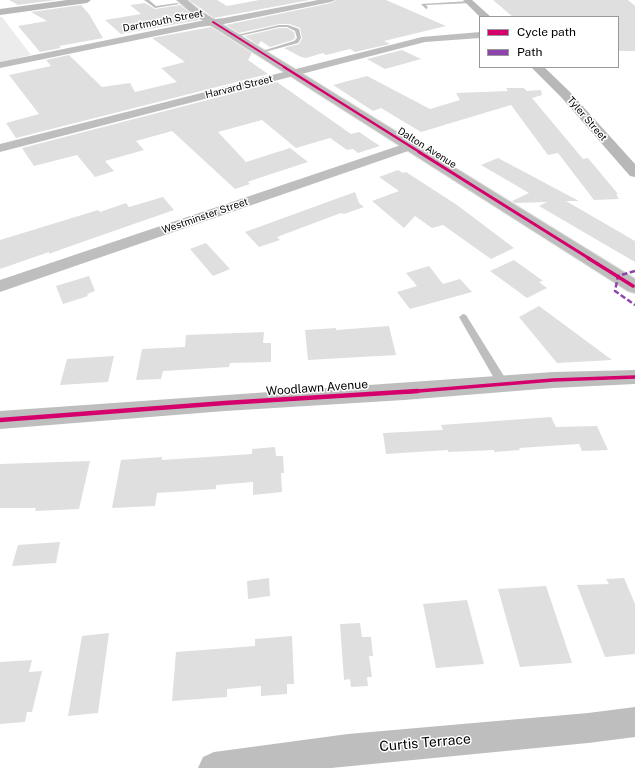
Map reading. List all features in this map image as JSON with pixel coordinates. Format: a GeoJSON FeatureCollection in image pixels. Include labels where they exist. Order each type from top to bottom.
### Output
{"type":"FeatureCollection","features":[{"type":"Feature","properties":{"kind":"main road","name":"Dalton Avenue"},"geometry":{"type":"LineString","coordinates":[[174,2],[213,22],[634,286]]}},
{"type":"Feature","properties":{"kind":"street"},"geometry":{"type":"LineString","coordinates":[[0,12],[87,0]]}},
{"type":"Feature","properties":{"kind":"street","name":"Dartmouth Street"},"geometry":{"type":"LineString","coordinates":[[0,65],[331,0]]}},
{"type":"Feature","properties":{"kind":"street"},"geometry":{"type":"LineString","coordinates":[[469,1],[485,16]]}},
{"type":"Feature","properties":{"kind":"street","name":"Harvard Street"},"geometry":{"type":"LineString","coordinates":[[0,148],[425,39],[479,34]]}},
{"type":"Feature","properties":{"kind":"street","name":"Tyler Street"},"geometry":{"type":"LineString","coordinates":[[538,68],[565,94],[635,173]]}},
{"type":"Feature","properties":{"kind":"street","name":"Westminster Street"},"geometry":{"type":"LineString","coordinates":[[0,286],[410,146]]}},
{"type":"Feature","properties":{"kind":"street","name":"Woodlawn Avenue"},"geometry":{"type":"LineString","coordinates":[[0,420],[225,403],[404,392],[553,380],[635,377]]}},
{"type":"Feature","properties":{"kind":"street","name":"Curtis Terrace"},"geometry":{"type":"LineString","coordinates":[[214,768],[348,750],[588,728],[635,722]]}},
{"type":"Feature","properties":{"kind":"lane"},"geometry":{"type":"LineString","coordinates":[[146,0],[155,7],[174,2]]}},
{"type":"Feature","properties":{"kind":"lane"},"geometry":{"type":"LineString","coordinates":[[158,0],[174,2]]}},
{"type":"Feature","properties":{"kind":"lane"},"geometry":{"type":"LineString","coordinates":[[426,8],[423,4],[469,1]]}},
{"type":"Feature","properties":{"kind":"lane"},"geometry":{"type":"LineString","coordinates":[[235,36],[279,26],[288,26],[297,30],[299,38],[296,42],[261,52]]}},
{"type":"Feature","properties":{"kind":"lane"},"geometry":{"type":"LineString","coordinates":[[268,30],[280,28],[295,30]]}},
{"type":"Feature","properties":{"kind":"lane"},"geometry":{"type":"LineString","coordinates":[[250,32],[261,32]]}},
{"type":"Feature","properties":{"kind":"lane"},"geometry":{"type":"LineString","coordinates":[[464,317],[504,384]]}},
{"type":"Feature","properties":{"kind":"shaded area"},"geometry":{"type":"Polygon","coordinates":[[[0,17],[2,17],[31,55],[0,62],[0,17]]]}},
{"type":"Feature","properties":{"kind":"building"},"geometry":{"type":"Polygon","coordinates":[[[9,0],[56,0],[18,5],[9,0]]]}},
{"type":"Feature","properties":{"kind":"building"},"geometry":{"type":"Polygon","coordinates":[[[189,0],[217,0],[227,6],[259,0],[310,0],[214,18],[189,0]]]}},
{"type":"Feature","properties":{"kind":"building"},"geometry":{"type":"Polygon","coordinates":[[[336,0],[386,0],[446,26],[384,41],[390,44],[355,52],[350,49],[326,55],[323,53],[306,58],[284,48],[299,44],[302,38],[300,28],[289,24],[279,24],[239,33],[226,25],[331,3],[336,0]]]}},
{"type":"Feature","properties":{"kind":"building"},"geometry":{"type":"Polygon","coordinates":[[[493,0],[628,0],[635,6],[635,51],[619,51],[619,16],[512,16],[493,0]]]}},
{"type":"Feature","properties":{"kind":"building"},"geometry":{"type":"Polygon","coordinates":[[[145,3],[155,9],[180,5],[199,20],[121,34],[105,20],[141,14],[130,5],[145,3]]]}},
{"type":"Feature","properties":{"kind":"building"},"geometry":{"type":"Polygon","coordinates":[[[81,5],[89,14],[103,38],[59,46],[61,48],[40,52],[18,26],[47,21],[31,12],[81,5]]]}},
{"type":"Feature","properties":{"kind":"building"},"geometry":{"type":"Polygon","coordinates":[[[211,27],[252,53],[248,60],[268,74],[16,138],[6,123],[39,114],[9,75],[51,66],[46,60],[69,55],[102,87],[130,83],[135,92],[177,82],[161,68],[185,62],[152,38],[211,27]]]}},
{"type":"Feature","properties":{"kind":"building"},"geometry":{"type":"Polygon","coordinates":[[[279,28],[287,28],[294,32],[295,38],[293,40],[270,47],[261,41],[258,45],[245,36],[279,28]]]}},
{"type":"Feature","properties":{"kind":"building"},"geometry":{"type":"Polygon","coordinates":[[[402,50],[421,59],[385,69],[367,59],[402,50]]]}},
{"type":"Feature","properties":{"kind":"building"},"geometry":{"type":"Polygon","coordinates":[[[367,76],[430,109],[460,100],[456,93],[508,91],[506,88],[524,88],[527,91],[541,90],[542,95],[532,98],[583,159],[588,158],[618,194],[616,194],[619,199],[594,200],[558,153],[548,155],[511,105],[421,132],[381,108],[373,111],[333,85],[367,76]]]}},
{"type":"Feature","properties":{"kind":"building"},"geometry":{"type":"Polygon","coordinates":[[[277,82],[351,134],[359,132],[380,146],[358,153],[353,149],[347,150],[330,138],[296,148],[262,120],[218,132],[246,162],[290,148],[308,162],[250,181],[248,182],[250,184],[235,189],[172,131],[136,141],[144,150],[105,161],[114,171],[95,177],[77,155],[34,166],[22,148],[277,82]]]}},
{"type":"Feature","properties":{"kind":"building"},"geometry":{"type":"Polygon","coordinates":[[[498,158],[579,201],[566,201],[635,241],[635,262],[539,206],[547,202],[515,203],[512,201],[529,193],[481,165],[498,158]]]}},
{"type":"Feature","properties":{"kind":"building"},"geometry":{"type":"Polygon","coordinates":[[[398,170],[403,173],[406,172],[457,205],[514,248],[491,259],[443,225],[432,228],[415,216],[404,228],[372,201],[399,191],[379,177],[398,170]]]}},
{"type":"Feature","properties":{"kind":"building"},"geometry":{"type":"Polygon","coordinates":[[[355,192],[359,203],[364,207],[344,214],[341,213],[277,237],[280,240],[259,247],[245,232],[355,192]]]}},
{"type":"Feature","properties":{"kind":"building"},"geometry":{"type":"Polygon","coordinates":[[[163,197],[174,210],[49,254],[49,252],[0,269],[0,240],[98,210],[100,212],[126,203],[129,207],[163,197]]]}},
{"type":"Feature","properties":{"kind":"building"},"geometry":{"type":"Polygon","coordinates":[[[206,243],[230,269],[213,276],[190,249],[206,243]]]}},
{"type":"Feature","properties":{"kind":"building"},"geometry":{"type":"Polygon","coordinates":[[[514,260],[543,281],[539,282],[547,288],[527,298],[490,271],[514,260]]]}},
{"type":"Feature","properties":{"kind":"building"},"geometry":{"type":"Polygon","coordinates":[[[429,266],[443,284],[460,279],[472,292],[410,309],[397,292],[417,286],[406,273],[429,266]]]}},
{"type":"Feature","properties":{"kind":"building"},"geometry":{"type":"Polygon","coordinates":[[[89,276],[95,291],[87,294],[88,296],[63,304],[56,286],[89,276]]]}},
{"type":"Feature","properties":{"kind":"building"},"geometry":{"type":"Polygon","coordinates":[[[539,306],[612,360],[557,363],[519,317],[539,306]]]}},
{"type":"Feature","properties":{"kind":"building"},"geometry":{"type":"Polygon","coordinates":[[[389,326],[396,355],[308,360],[305,330],[336,328],[336,330],[389,326]]]}},
{"type":"Feature","properties":{"kind":"building"},"geometry":{"type":"Polygon","coordinates":[[[264,332],[263,343],[271,343],[271,362],[230,363],[229,367],[163,371],[161,379],[136,380],[142,349],[185,347],[186,335],[264,332]]]}},
{"type":"Feature","properties":{"kind":"building"},"geometry":{"type":"Polygon","coordinates":[[[114,356],[108,382],[60,385],[67,359],[114,356]]]}},
{"type":"Feature","properties":{"kind":"building"},"geometry":{"type":"Polygon","coordinates":[[[551,417],[556,427],[597,426],[608,450],[582,451],[579,444],[519,448],[520,450],[494,452],[494,450],[448,452],[448,450],[386,454],[383,433],[443,430],[441,425],[551,417]]]}},
{"type":"Feature","properties":{"kind":"building"},"geometry":{"type":"Polygon","coordinates":[[[275,447],[276,456],[283,456],[284,473],[281,473],[282,492],[253,495],[253,482],[216,485],[216,489],[157,493],[155,506],[112,508],[121,460],[162,457],[162,460],[252,454],[252,449],[275,447]]]}},
{"type":"Feature","properties":{"kind":"building"},"geometry":{"type":"Polygon","coordinates":[[[90,461],[79,509],[35,511],[36,508],[0,508],[0,464],[90,461]]]}},
{"type":"Feature","properties":{"kind":"building"},"geometry":{"type":"Polygon","coordinates":[[[60,542],[56,563],[12,566],[18,545],[60,542]]]}},
{"type":"Feature","properties":{"kind":"building"},"geometry":{"type":"Polygon","coordinates":[[[269,578],[270,596],[248,599],[247,581],[269,578]]]}},
{"type":"Feature","properties":{"kind":"building"},"geometry":{"type":"Polygon","coordinates":[[[624,578],[635,604],[635,654],[605,657],[577,585],[609,584],[606,579],[624,578]]]}},
{"type":"Feature","properties":{"kind":"building"},"geometry":{"type":"Polygon","coordinates":[[[546,586],[572,663],[520,667],[498,589],[546,586]]]}},
{"type":"Feature","properties":{"kind":"building"},"geometry":{"type":"Polygon","coordinates":[[[467,600],[484,664],[436,668],[423,604],[467,600]]]}},
{"type":"Feature","properties":{"kind":"building"},"geometry":{"type":"Polygon","coordinates":[[[360,623],[362,637],[371,637],[373,656],[369,656],[372,677],[367,677],[368,686],[351,687],[350,679],[344,680],[340,624],[360,623]]]}},
{"type":"Feature","properties":{"kind":"building"},"geometry":{"type":"Polygon","coordinates":[[[109,633],[98,713],[68,716],[82,636],[109,633]]]}},
{"type":"Feature","properties":{"kind":"building"},"geometry":{"type":"Polygon","coordinates":[[[292,636],[294,684],[287,684],[287,694],[261,696],[261,686],[227,689],[227,697],[172,701],[176,652],[255,646],[255,639],[292,636]]]}},
{"type":"Feature","properties":{"kind":"building"},"geometry":{"type":"Polygon","coordinates":[[[32,660],[29,672],[42,671],[32,712],[27,712],[25,722],[0,724],[0,662],[32,660]]]}},
{"type":"Feature","properties":{"kind":"marked path"},"geometry":{"type":"LineString","coordinates":[[635,271],[618,276],[615,291],[635,305]]}},
{"type":"Feature","properties":{"kind":"cycle path"},"geometry":{"type":"LineString","coordinates":[[213,22],[633,286]]}},
{"type":"Feature","properties":{"kind":"cycle path"},"geometry":{"type":"LineString","coordinates":[[0,420],[225,403],[404,392],[553,380],[635,377]]}}]}
